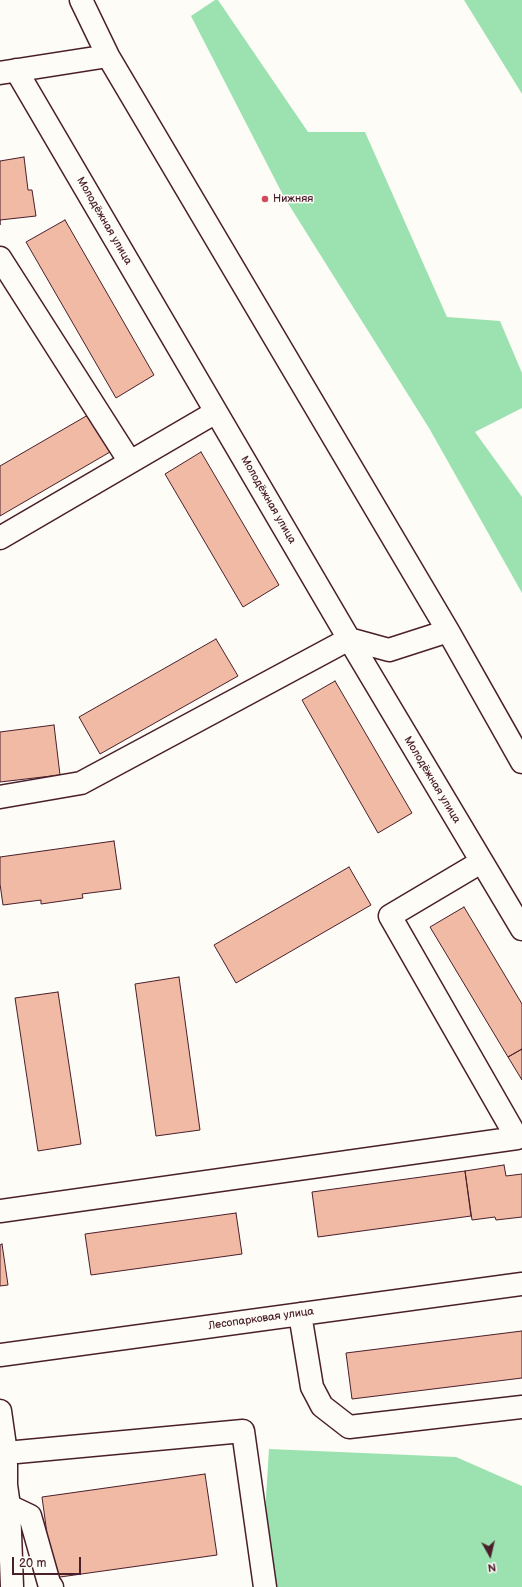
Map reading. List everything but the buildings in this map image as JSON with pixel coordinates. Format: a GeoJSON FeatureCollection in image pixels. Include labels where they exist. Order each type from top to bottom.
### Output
{"type":"FeatureCollection","features":[{"type":"Feature","properties":{"kind":"street"},"geometry":{"type":"LineString","coordinates":[[81,0],[108,56],[448,631],[522,762]]}},
{"type":"Feature","properties":{"kind":"street"},"geometry":{"type":"LineString","coordinates":[[8,72],[108,56]]}},
{"type":"Feature","properties":{"kind":"street","name":"Молодёжная улица"},"geometry":{"type":"LineString","coordinates":[[8,72],[216,412],[480,862],[522,929]]}},
{"type":"Feature","properties":{"kind":"street"},"geometry":{"type":"LineString","coordinates":[[0,258],[130,462]]}},
{"type":"Feature","properties":{"kind":"street"},"geometry":{"type":"LineString","coordinates":[[0,538],[216,412]]}},
{"type":"Feature","properties":{"kind":"street"},"geometry":{"type":"LineString","coordinates":[[0,797],[81,783],[349,639],[389,650],[448,631]]}},
{"type":"Feature","properties":{"kind":"street"},"geometry":{"type":"LineString","coordinates":[[0,1211],[517,1138],[390,916],[480,862]]}},
{"type":"Feature","properties":{"kind":"street","name":"Лесопарковая улица"},"geometry":{"type":"LineString","coordinates":[[0,1354],[522,1284]]}},
{"type":"Feature","properties":{"kind":"street"},"geometry":{"type":"LineString","coordinates":[[300,1314],[312,1387],[322,1406],[349,1427],[522,1407]]}},
{"type":"Feature","properties":{"kind":"street"},"geometry":{"type":"LineString","coordinates":[[0,1411],[6,1453],[5,1493],[12,1587]]}},
{"type":"Feature","properties":{"kind":"street"},"geometry":{"type":"LineString","coordinates":[[6,1453],[243,1431],[265,1587]]}},
{"type":"Feature","properties":{"kind":"street"},"geometry":{"type":"LineString","coordinates":[[5,1493],[30,1516],[49,1583],[52,1587]]}},
{"type":"Feature","properties":{"kind":"green space"},"geometry":{"type":"Polygon","coordinates":[[[215,0],[218,0],[308,132],[365,132],[447,317],[500,321],[522,373],[522,408],[475,432],[522,497],[522,593],[429,428],[284,197],[191,16],[215,0]]]}},
{"type":"Feature","properties":{"kind":"green space"},"geometry":{"type":"Polygon","coordinates":[[[464,0],[522,0],[522,94],[464,0]]]}},
{"type":"Feature","properties":{"kind":"green space"},"geometry":{"type":"Polygon","coordinates":[[[269,1449],[456,1457],[522,1486],[522,1587],[267,1587],[266,1497],[269,1449]]]}},
{"type":"Feature","properties":{"kind":"place","name":"Нижняя"},"geometry":{"type":"Point","coordinates":[265,199]}}]}
